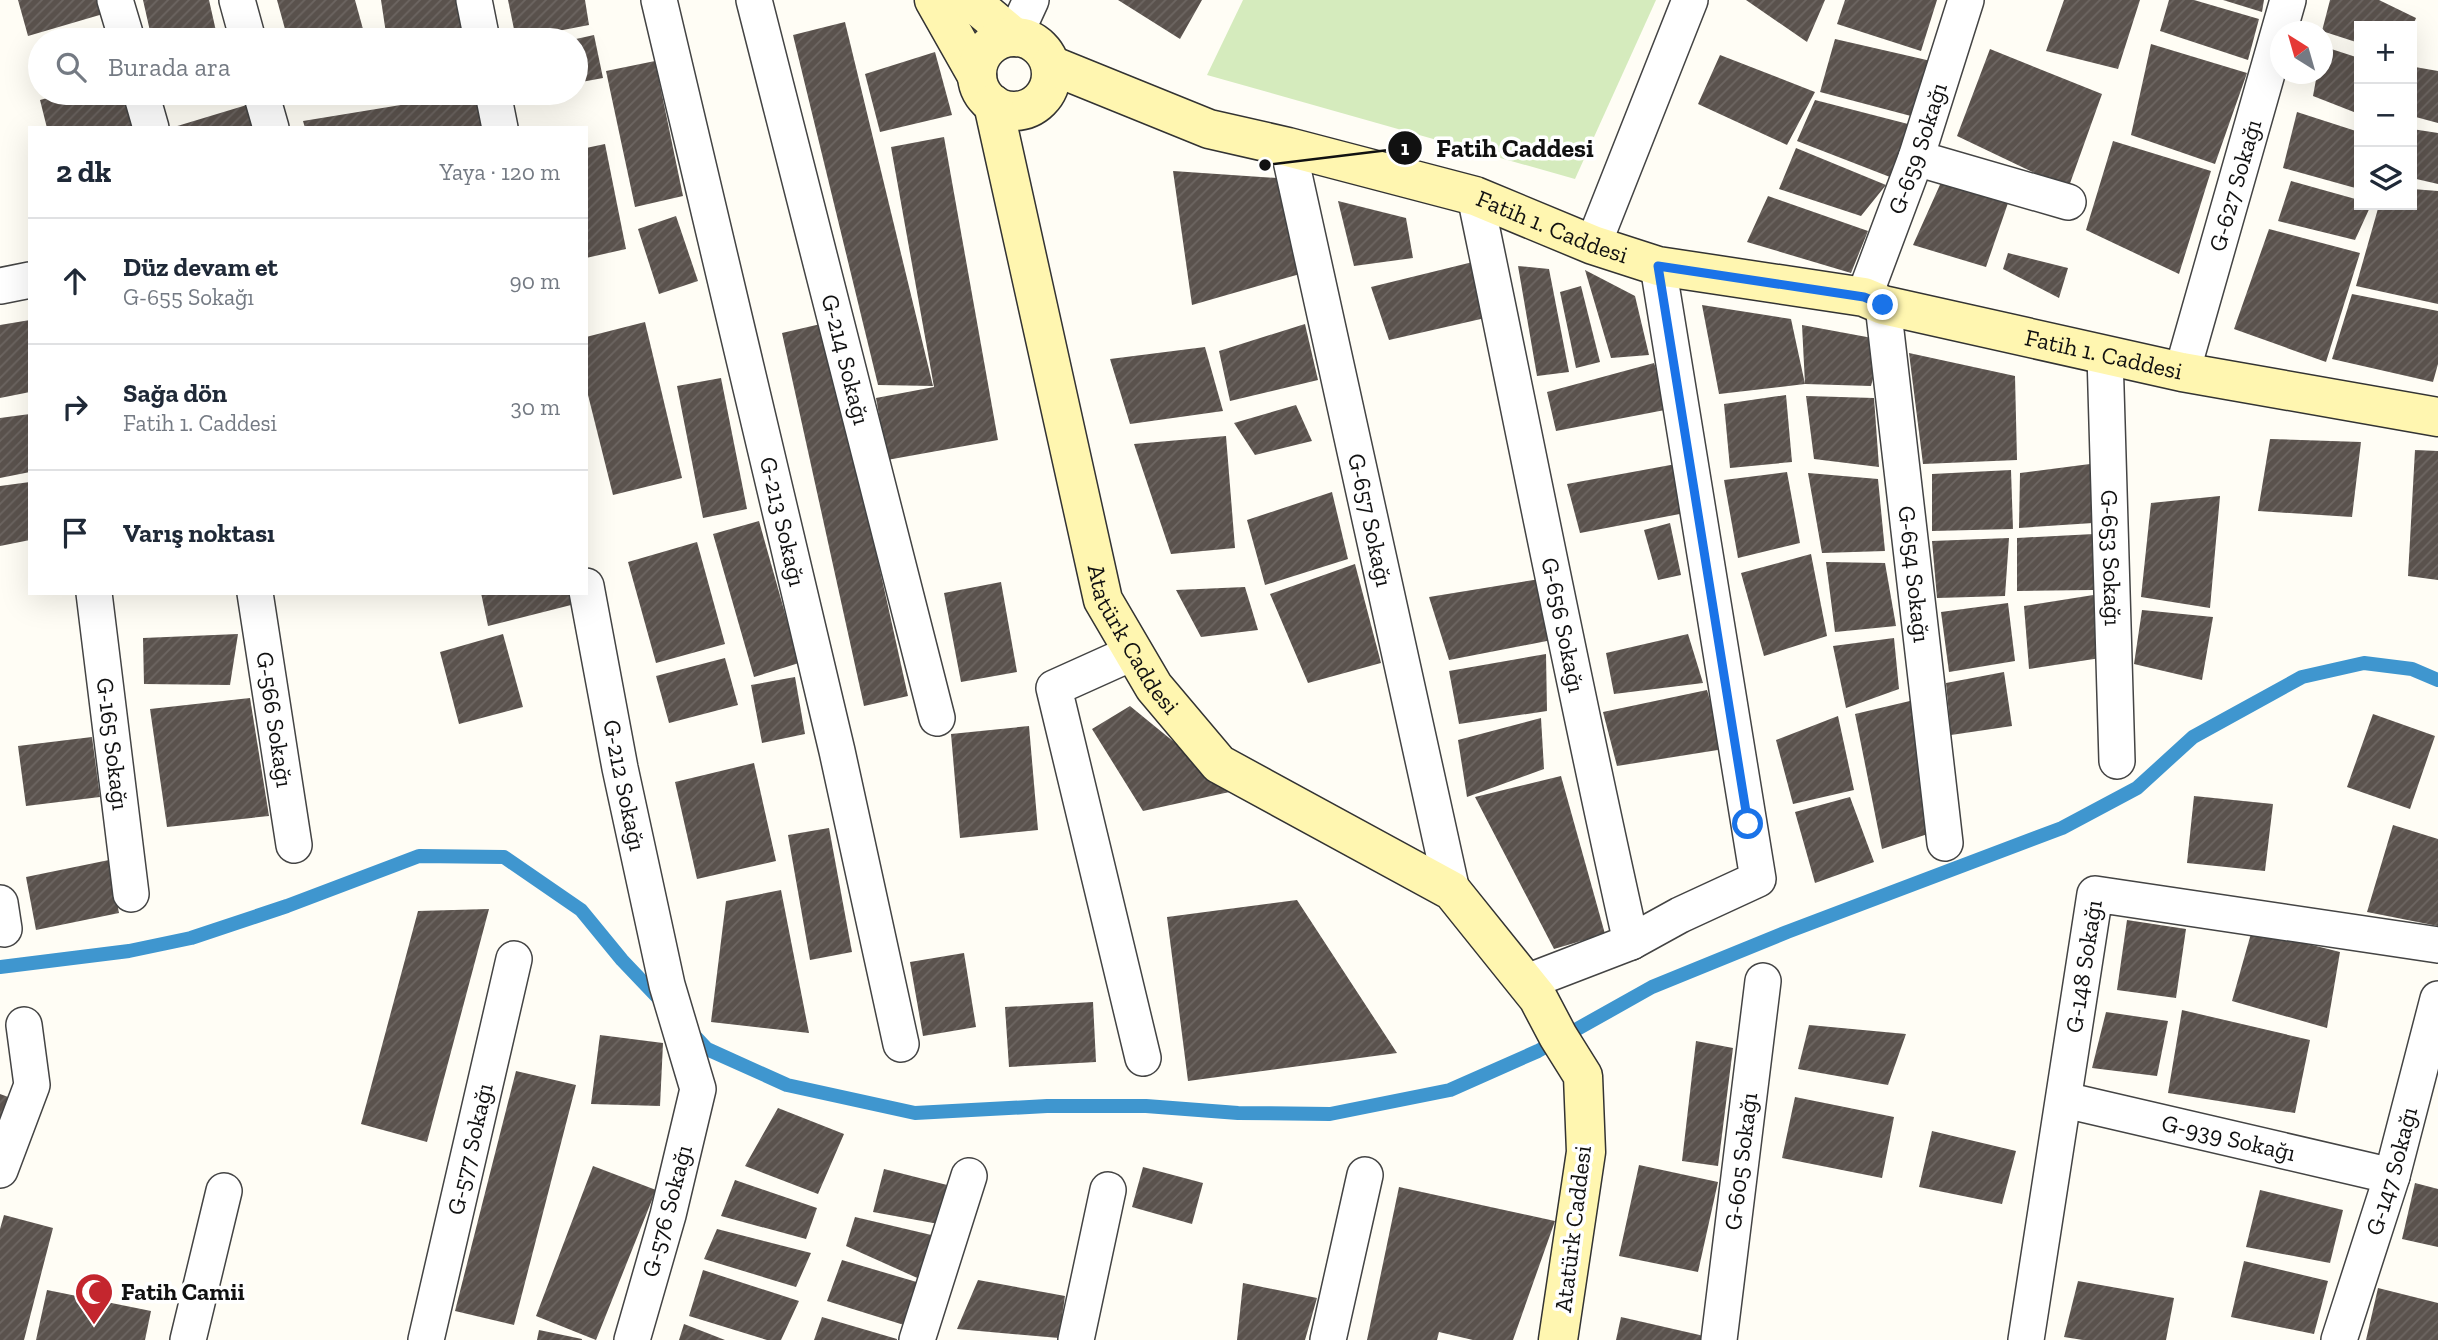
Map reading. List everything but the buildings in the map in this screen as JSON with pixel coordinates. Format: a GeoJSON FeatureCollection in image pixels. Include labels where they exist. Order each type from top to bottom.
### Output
{"type":"FeatureCollection","features":[{"type":"Feature","properties":{"kind":"street"},"geometry":{"type":"LineString","coordinates":[[116,0],[124,28]]}},
{"type":"Feature","properties":{"kind":"street"},"geometry":{"type":"LineString","coordinates":[[237,0],[245,28]]}},
{"type":"Feature","properties":{"kind":"street"},"geometry":{"type":"LineString","coordinates":[[474,0],[480,28]]}},
{"type":"Feature","properties":{"kind":"street","name":"G-213 Sokağı"},"geometry":{"type":"LineString","coordinates":[[659,0],[837,751],[901,1044]]}},
{"type":"Feature","properties":{"kind":"street","name":"G-214 Sokağı"},"geometry":{"type":"LineString","coordinates":[[754,0],[937,718]]}},
{"type":"Feature","properties":{"kind":"street","name":"Atatürk Caddesi"},"geometry":{"type":"LineString","coordinates":[[934,0],[985,90],[1013,195],[1103,600],[1154,687],[1219,764],[1451,891],[1532,990],[1583,1076],[1586,1152],[1558,1340]]}},
{"type":"Feature","properties":{"kind":"street"},"geometry":{"type":"LineString","coordinates":[[970,0],[1014,37]]}},
{"type":"Feature","properties":{"kind":"street"},"geometry":{"type":"LineString","coordinates":[[1014,37],[1031,0]]}},
{"type":"Feature","properties":{"kind":"street"},"geometry":{"type":"LineString","coordinates":[[1592,245],[1690,0]]}},
{"type":"Feature","properties":{"kind":"street","name":"G-659 Sokağı"},"geometry":{"type":"LineString","coordinates":[[1873,301],[1966,0]]}},
{"type":"Feature","properties":{"kind":"street","name":"G-627 Sokağı"},"geometry":{"type":"LineString","coordinates":[[2182,372],[2288,0]]}},
{"type":"Feature","properties":{"kind":"street"},"geometry":{"type":"LineString","coordinates":[[1013,195],[1046,83],[1038,44],[1027,38],[1002,38],[991,44],[978,64],[985,90],[1004,110],[1030,108],[1046,83]]}},
{"type":"Feature","properties":{"kind":"street","name":"Fatih 1. Caddesi"},"geometry":{"type":"LineString","coordinates":[[1046,83],[1209,129],[1475,196],[1592,245],[1658,266],[1873,301],[2182,372],[2438,416]]}},
{"type":"Feature","properties":{"kind":"street"},"geometry":{"type":"LineString","coordinates":[[144,105],[149,126]]}},
{"type":"Feature","properties":{"kind":"street"},"geometry":{"type":"LineString","coordinates":[[264,105],[270,126]]}},
{"type":"Feature","properties":{"kind":"street"},"geometry":{"type":"LineString","coordinates":[[495,105],[500,126]]}},
{"type":"Feature","properties":{"kind":"street","name":"G-657 Sokağı"},"geometry":{"type":"LineString","coordinates":[[1288,147],[1451,891]]}},
{"type":"Feature","properties":{"kind":"street"},"geometry":{"type":"LineString","coordinates":[[1916,158],[2068,202]]}},
{"type":"Feature","properties":{"kind":"street","name":"G-656 Sokağı"},"geometry":{"type":"LineString","coordinates":[[1475,196],[1561,607],[1582,724],[1631,942]]}},
{"type":"Feature","properties":{"kind":"street"},"geometry":{"type":"LineString","coordinates":[[1532,990],[1758,879],[1658,266]]}},
{"type":"Feature","properties":{"kind":"street"},"geometry":{"type":"LineString","coordinates":[[0,286],[28,280]]}},
{"type":"Feature","properties":{"kind":"street","name":"G-654 Sokağı"},"geometry":{"type":"LineString","coordinates":[[1873,301],[1945,843]]}},
{"type":"Feature","properties":{"kind":"street","name":"G-653 Sokağı"},"geometry":{"type":"LineString","coordinates":[[2105,355],[2117,761]]}},
{"type":"Feature","properties":{"kind":"street","name":"G-165 Sokağı"},"geometry":{"type":"LineString","coordinates":[[94,595],[131,894]]}},
{"type":"Feature","properties":{"kind":"street","name":"G-566 Sokağı"},"geometry":{"type":"LineString","coordinates":[[255,595],[294,845]]}},
{"type":"Feature","properties":{"kind":"street","name":"G-212 Sokağı"},"geometry":{"type":"LineString","coordinates":[[588,595],[620,768],[667,985],[695,1081]]}},
{"type":"Feature","properties":{"kind":"street"},"geometry":{"type":"LineString","coordinates":[[1134,652],[1054,688],[1143,1058]]}},
{"type":"Feature","properties":{"kind":"street","name":"G-148 Sokağı"},"geometry":{"type":"LineString","coordinates":[[2026,1340],[2095,894],[2438,945]]}},
{"type":"Feature","properties":{"kind":"street","name":"G-577 Sokağı"},"geometry":{"type":"LineString","coordinates":[[426,1340],[514,959]]}},
{"type":"Feature","properties":{"kind":"street","name":"G-605 Sokağı"},"geometry":{"type":"LineString","coordinates":[[1719,1340],[1763,981]]}},
{"type":"Feature","properties":{"kind":"street","name":"G-147 Sokağı"},"geometry":{"type":"LineString","coordinates":[[2339,1340],[2392,1176],[2438,999]]}},
{"type":"Feature","properties":{"kind":"street"},"geometry":{"type":"LineString","coordinates":[[0,1170],[32,1085],[24,1025]]}},
{"type":"Feature","properties":{"kind":"street","name":"G-576 Sokağı"},"geometry":{"type":"LineString","coordinates":[[632,1340],[668,1215],[698,1090],[695,1081]]}},
{"type":"Feature","properties":{"kind":"street","name":"G-939 Sokağı"},"geometry":{"type":"LineString","coordinates":[[2065,1100],[2392,1176]]}},
{"type":"Feature","properties":{"kind":"street"},"geometry":{"type":"LineString","coordinates":[[1328,1340],[1365,1175]]}},
{"type":"Feature","properties":{"kind":"street"},"geometry":{"type":"LineString","coordinates":[[917,1340],[969,1176]]}},
{"type":"Feature","properties":{"kind":"street"},"geometry":{"type":"LineString","coordinates":[[1076,1340],[1108,1189]]}},
{"type":"Feature","properties":{"kind":"street"},"geometry":{"type":"LineString","coordinates":[[188,1340],[224,1191]]}},
{"type":"Feature","properties":{"kind":"green space"},"geometry":{"type":"Polygon","coordinates":[[[1243,0],[1656,0],[1575,179],[1207,75],[1243,0]]]}},
{"type":"Feature","properties":{"kind":"waterway"},"geometry":{"type":"LineString","coordinates":[[691,1032],[707,1049],[787,1085],[915,1113],[1047,1106],[1146,1106],[1238,1113],[1330,1114],[1450,1090],[1538,1051],[1652,987],[1787,932],[2062,828],[2137,788],[2193,737],[2302,677],[2364,663],[2412,669],[2438,680]]}},
{"type":"Feature","properties":{"kind":"waterway"},"geometry":{"type":"LineString","coordinates":[[0,967],[129,951],[191,938],[287,906],[419,856],[504,857],[581,910],[622,960],[662,1002]]}},
{"type":"Feature","properties":{"kind":"place","name":"Fatih Caddesi"},"geometry":{"type":"Point","coordinates":[1265,165]}},
{"type":"Feature","properties":{"kind":"place","name":"Fatih Camii"},"geometry":{"type":"Point","coordinates":[94,1326]}},
{"type":"Feature","properties":{"kind":"route"},"geometry":{"type":"LineString","coordinates":[[1748,824],[1658,266],[1864,297],[1883,305]]}}]}
